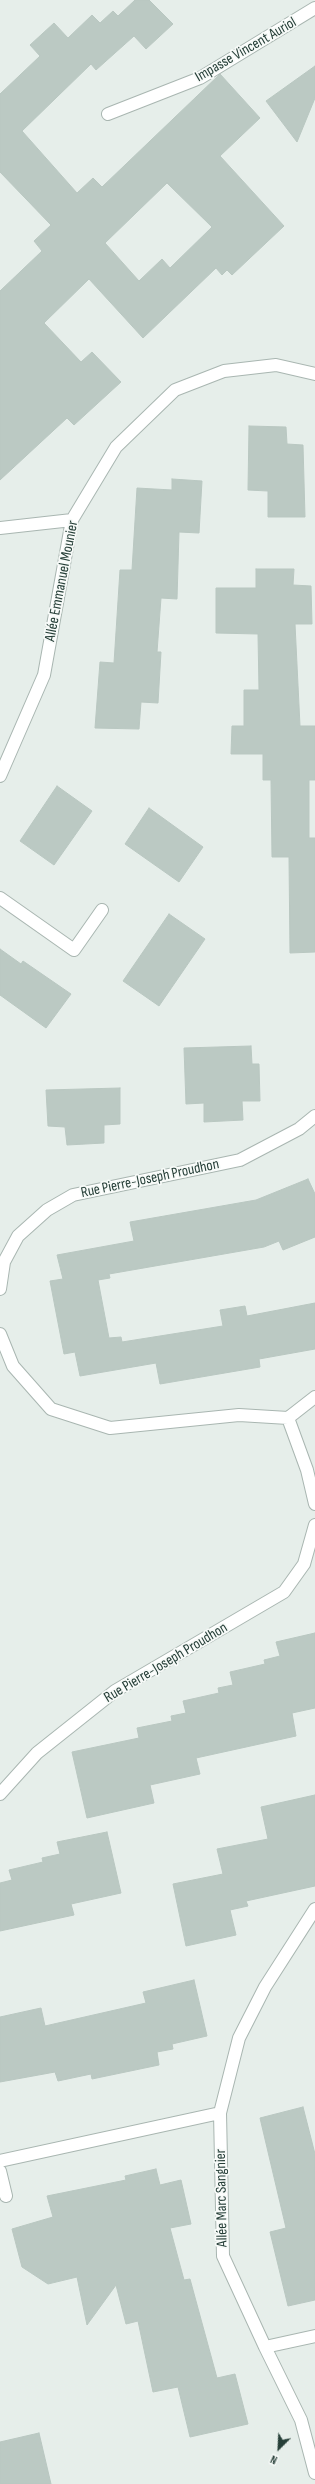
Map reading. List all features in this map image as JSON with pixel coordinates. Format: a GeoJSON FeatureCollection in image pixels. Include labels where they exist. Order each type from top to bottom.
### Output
{"type":"FeatureCollection","features":[{"type":"Feature","properties":{"kind":"street","name":"Impasse Vincent Auriol"},"geometry":{"type":"LineString","coordinates":[[108,114],[200,78],[315,8]]}},
{"type":"Feature","properties":{"kind":"street","name":"Allée Emmanuel Mounier"},"geometry":{"type":"LineString","coordinates":[[0,776],[44,674],[72,520],[116,447],[175,390],[224,371],[276,365],[315,374]]}},
{"type":"Feature","properties":{"kind":"street"},"geometry":{"type":"LineString","coordinates":[[0,528],[72,520]]}},
{"type":"Feature","properties":{"kind":"street"},"geometry":{"type":"LineString","coordinates":[[0,898],[74,950],[102,910]]}},
{"type":"Feature","properties":{"kind":"street","name":"Rue Pierre-Joseph Proudhon"},"geometry":{"type":"LineString","coordinates":[[0,1289],[4,1262],[18,1236],[47,1210],[73,1195],[240,1160],[299,1129],[315,1116]]}},
{"type":"Feature","properties":{"kind":"street"},"geometry":{"type":"LineString","coordinates":[[0,1334],[13,1366],[51,1409],[110,1428],[239,1415],[288,1418],[315,1397]]}},
{"type":"Feature","properties":{"kind":"street"},"geometry":{"type":"LineString","coordinates":[[288,1418],[306,1470],[315,1504]]}},
{"type":"Feature","properties":{"kind":"street","name":"Rue Pierre-Joseph Proudhon"},"geometry":{"type":"LineString","coordinates":[[0,1794],[37,1753],[115,1691],[284,1592],[304,1564],[315,1525]]}},
{"type":"Feature","properties":{"kind":"street","name":"Allée Marc Sangnier"},"geometry":{"type":"LineString","coordinates":[[315,1909],[265,1987],[239,2038],[220,2112],[223,2256],[301,2420],[315,2473]]}},
{"type":"Feature","properties":{"kind":"street"},"geometry":{"type":"LineString","coordinates":[[0,2161],[220,2112]]}},
{"type":"Feature","properties":{"kind":"street"},"geometry":{"type":"LineString","coordinates":[[0,2170],[6,2196]]}},
{"type":"Feature","properties":{"kind":"street"},"geometry":{"type":"LineString","coordinates":[[265,2347],[315,2336]]}},
{"type":"Feature","properties":{"kind":"building"},"geometry":{"type":"Polygon","coordinates":[[[135,0],[149,0],[173,24],[146,49],[134,36],[96,70],[91,64],[22,131],[77,193],[93,178],[102,187],[220,74],[260,118],[220,156],[284,226],[232,275],[227,270],[222,275],[216,268],[143,338],[89,279],[44,323],[81,362],[92,352],[121,382],[74,425],[67,418],[0,480],[0,291],[42,251],[34,241],[51,225],[0,172],[0,94],[40,56],[30,45],[54,23],[68,38],[92,15],[100,23],[113,11],[118,16],[135,0]],[[167,183],[105,243],[139,281],[162,259],[170,268],[212,227],[167,183]]]}},
{"type":"Feature","properties":{"kind":"building"},"geometry":{"type":"Polygon","coordinates":[[[315,66],[315,98],[297,142],[266,101],[315,66]]]}},
{"type":"Feature","properties":{"kind":"building"},"geometry":{"type":"Polygon","coordinates":[[[249,426],[286,427],[287,444],[303,445],[305,517],[268,517],[268,491],[248,490],[249,426]]]}},
{"type":"Feature","properties":{"kind":"building"},"geometry":{"type":"Polygon","coordinates":[[[172,479],[202,481],[199,533],[179,532],[177,599],[161,598],[157,652],[161,652],[158,703],[141,702],[139,729],[95,728],[100,662],[114,663],[120,570],[132,570],[137,488],[172,490],[172,479]]]}},
{"type":"Feature","properties":{"kind":"building"},"geometry":{"type":"Polygon","coordinates":[[[256,569],[294,569],[293,585],[311,586],[312,624],[295,624],[300,726],[315,726],[315,780],[309,780],[309,838],[315,838],[315,952],[290,953],[289,857],[272,857],[271,780],[263,780],[263,754],[231,754],[232,726],[244,726],[244,690],[259,690],[258,634],[216,633],[216,588],[256,588],[256,569]]]}},
{"type":"Feature","properties":{"kind":"building"},"geometry":{"type":"Polygon","coordinates":[[[57,786],[92,811],[54,865],[20,841],[57,786]]]}},
{"type":"Feature","properties":{"kind":"building"},"geometry":{"type":"Polygon","coordinates":[[[149,808],[203,847],[179,882],[125,844],[149,808]]]}},
{"type":"Feature","properties":{"kind":"building"},"geometry":{"type":"Polygon","coordinates":[[[169,914],[205,939],[159,1006],[123,981],[169,914]]]}},
{"type":"Feature","properties":{"kind":"building"},"geometry":{"type":"Polygon","coordinates":[[[0,949],[21,964],[23,961],[71,994],[46,1028],[0,995],[0,949]]]}},
{"type":"Feature","properties":{"kind":"building"},"geometry":{"type":"Polygon","coordinates":[[[251,1046],[252,1064],[259,1064],[260,1101],[242,1101],[243,1120],[204,1122],[204,1103],[186,1104],[184,1048],[251,1046]]]}},
{"type":"Feature","properties":{"kind":"building"},"geometry":{"type":"Polygon","coordinates":[[[120,1088],[120,1124],[104,1125],[104,1143],[67,1145],[65,1127],[48,1126],[46,1090],[120,1088]]]}},
{"type":"Feature","properties":{"kind":"building"},"geometry":{"type":"Polygon","coordinates":[[[308,1179],[315,1194],[315,1237],[283,1250],[279,1241],[264,1247],[109,1274],[110,1278],[98,1280],[109,1338],[121,1337],[122,1342],[223,1326],[220,1310],[245,1306],[247,1316],[315,1303],[315,1349],[259,1359],[260,1367],[160,1384],[156,1363],[80,1376],[75,1352],[64,1354],[50,1281],[63,1279],[57,1255],[134,1241],[130,1222],[256,1200],[308,1179]]]}},
{"type":"Feature","properties":{"kind":"building"},"geometry":{"type":"Polygon","coordinates":[[[315,1633],[315,1708],[292,1713],[296,1736],[196,1758],[200,1774],[150,1785],[154,1803],[87,1818],[72,1752],[139,1738],[137,1728],[172,1721],[171,1716],[186,1713],[183,1701],[219,1693],[218,1688],[233,1685],[230,1672],[265,1664],[264,1660],[280,1656],[276,1642],[315,1633]]]}},
{"type":"Feature","properties":{"kind":"building"},"geometry":{"type":"Polygon","coordinates":[[[315,1795],[315,1886],[246,1901],[248,1906],[230,1910],[236,1935],[186,1946],[173,1884],[223,1874],[217,1849],[268,1839],[261,1807],[315,1795]]]}},
{"type":"Feature","properties":{"kind":"building"},"geometry":{"type":"Polygon","coordinates":[[[107,1832],[121,1893],[71,1904],[74,1915],[0,1931],[0,1883],[12,1880],[9,1870],[43,1862],[42,1858],[60,1854],[57,1842],[107,1832]]]}},
{"type":"Feature","properties":{"kind":"building"},"geometry":{"type":"Polygon","coordinates":[[[194,1980],[207,2036],[172,2044],[173,2049],[157,2052],[159,2065],[92,2079],[91,2074],[58,2081],[55,2072],[0,2082],[0,2017],[41,2008],[45,2026],[146,2003],[143,1992],[194,1980]]]}},
{"type":"Feature","properties":{"kind":"building"},"geometry":{"type":"Polygon","coordinates":[[[303,2107],[315,2154],[315,2300],[288,2306],[270,2232],[286,2228],[260,2118],[303,2107]]]}},
{"type":"Feature","properties":{"kind":"building"},"geometry":{"type":"Polygon","coordinates":[[[156,2169],[160,2185],[181,2180],[191,2224],[170,2228],[184,2280],[190,2279],[217,2378],[235,2374],[248,2424],[190,2437],[178,2387],[153,2392],[138,2321],[126,2324],[116,2285],[87,2325],[77,2277],[48,2284],[22,2267],[12,2229],[53,2217],[47,2196],[126,2180],[125,2176],[156,2169]]]}},
{"type":"Feature","properties":{"kind":"building"},"geometry":{"type":"Polygon","coordinates":[[[39,2433],[51,2484],[0,2484],[0,2442],[39,2433]]]}}]}
